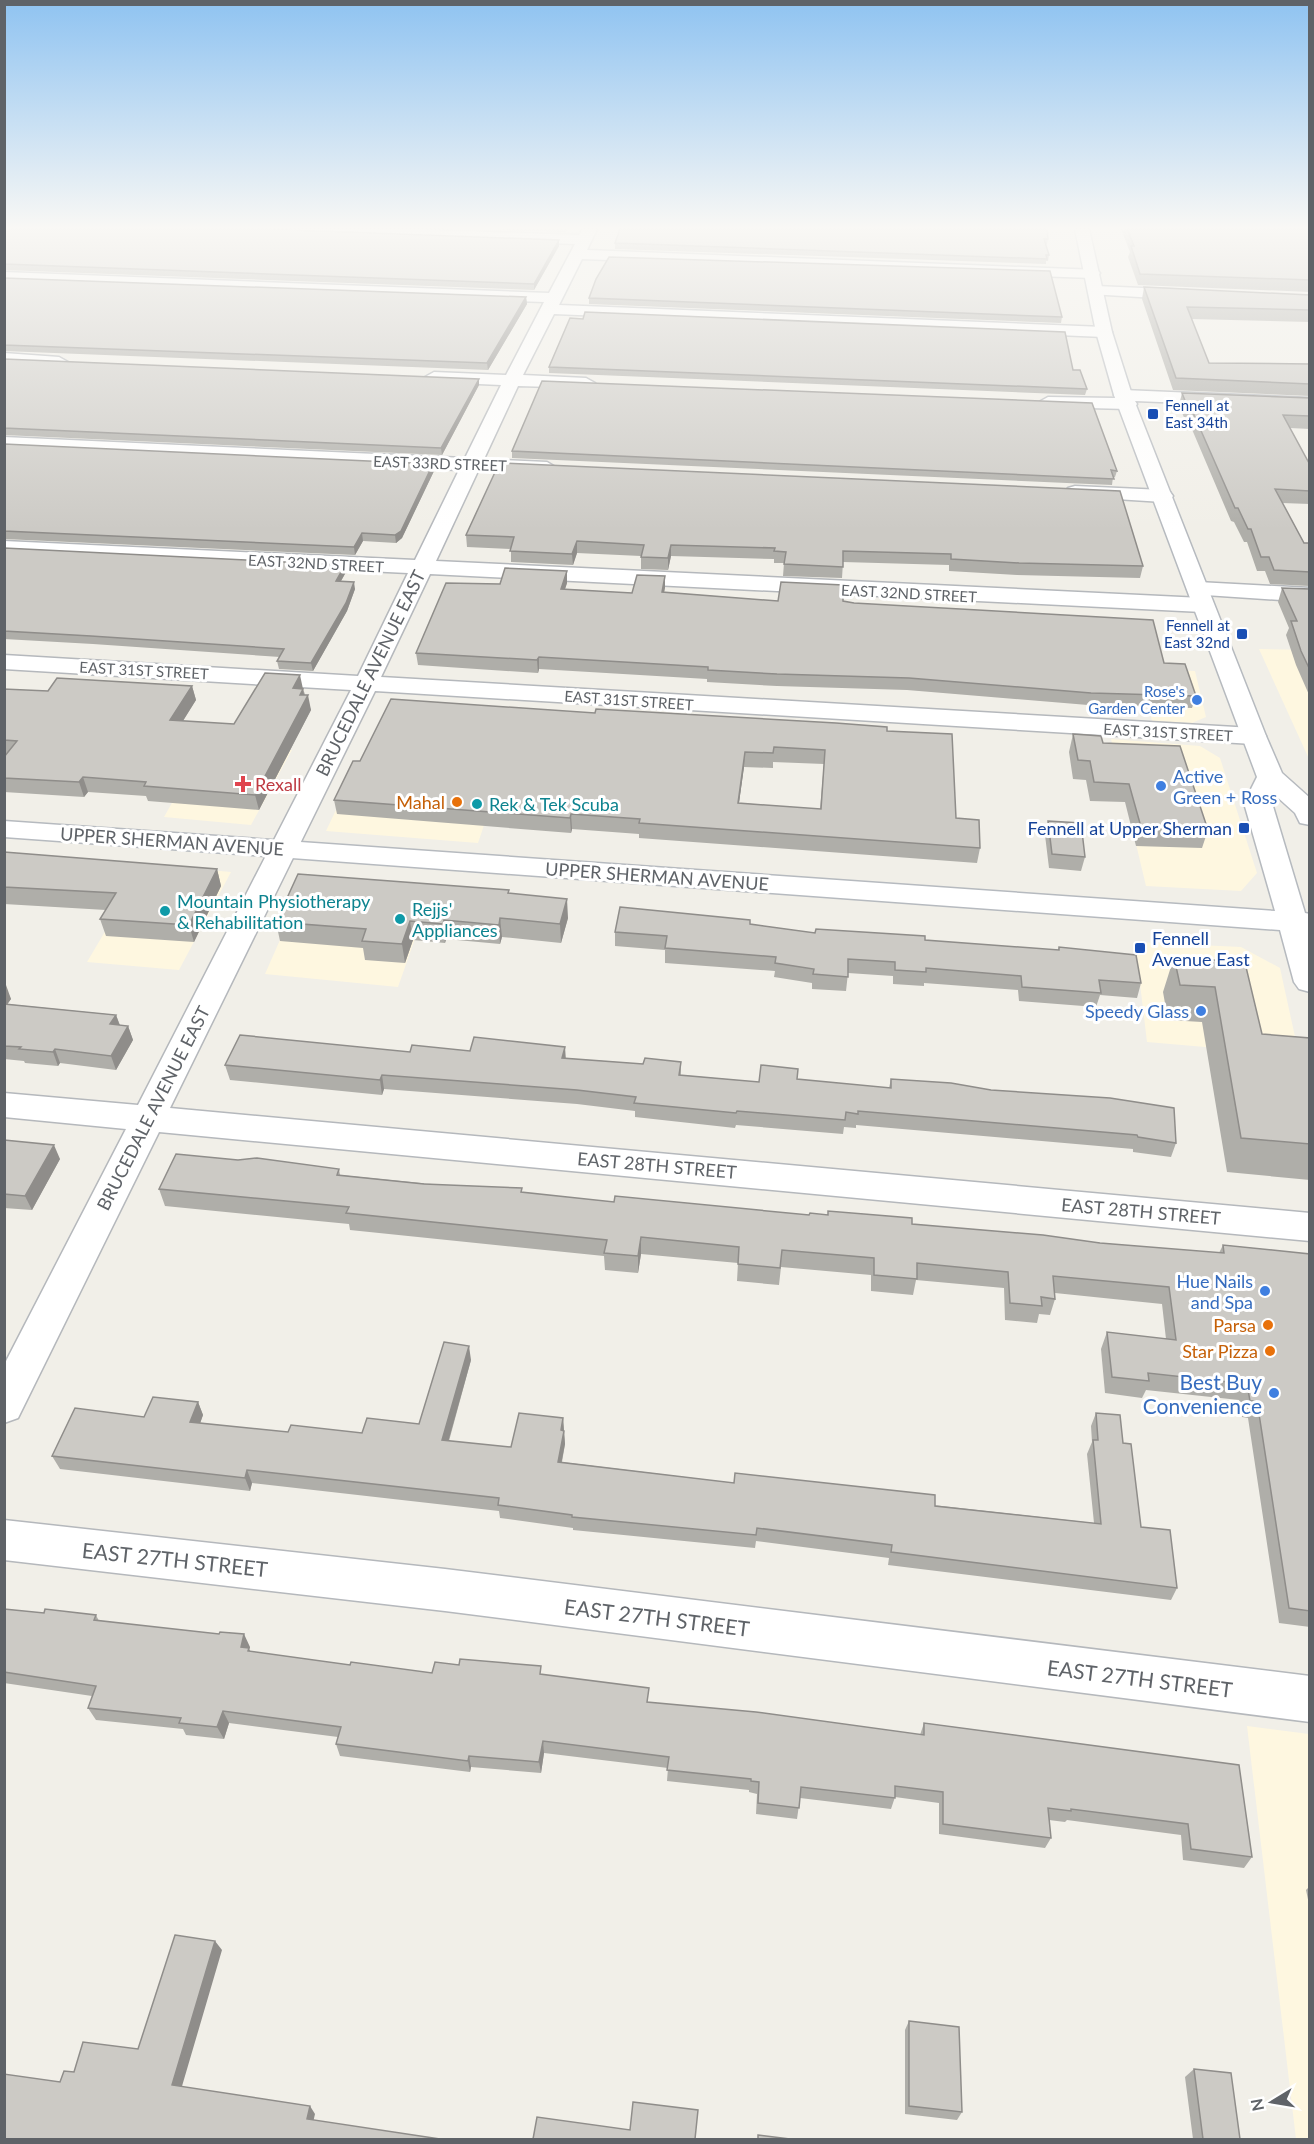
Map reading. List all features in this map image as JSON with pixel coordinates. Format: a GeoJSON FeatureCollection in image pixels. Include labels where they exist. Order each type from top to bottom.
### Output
{"type":"FeatureCollection","features":[{"type":"Feature","properties":{"kind":"street","name":"BRUCEDALE AVENUE EAST"},"geometry":{"type":"LineString","coordinates":[[4,1406],[366,684],[471,464],[539,329]]}},
{"type":"Feature","properties":{"kind":"street"},"geometry":{"type":"LineString","coordinates":[[1046,329],[1104,332]]}},
{"type":"Feature","properties":{"kind":"street"},"geometry":{"type":"LineString","coordinates":[[1103,329],[1125,400],[1270,777],[1307,810],[1310,818]]}},
{"type":"Feature","properties":{"kind":"street"},"geometry":{"type":"LineString","coordinates":[[4,358],[82,362]]}},
{"type":"Feature","properties":{"kind":"street"},"geometry":{"type":"LineString","coordinates":[[412,376],[608,384]]}},
{"type":"Feature","properties":{"kind":"street"},"geometry":{"type":"LineString","coordinates":[[1033,402],[1125,400],[1310,403]]}},
{"type":"Feature","properties":{"kind":"street","name":"EAST 33RD STREET"},"geometry":{"type":"LineString","coordinates":[[4,443],[565,468]]}},
{"type":"Feature","properties":{"kind":"street"},"geometry":{"type":"LineString","coordinates":[[1056,491],[1163,496]]}},
{"type":"Feature","properties":{"kind":"street","name":"EAST 32ND STREET"},"geometry":{"type":"LineString","coordinates":[[4,547],[421,568],[1200,597],[1310,595]]}},
{"type":"Feature","properties":{"kind":"street","name":"EAST 31ST STREET"},"geometry":{"type":"LineString","coordinates":[[4,662],[1253,736]]}},
{"type":"Feature","properties":{"kind":"street"},"geometry":{"type":"LineString","coordinates":[[1270,777],[1258,803],[1301,922],[1310,982]]}},
{"type":"Feature","properties":{"kind":"street","name":"UPPER SHERMAN AVENUE"},"geometry":{"type":"LineString","coordinates":[[4,829],[1301,922]]}},
{"type":"Feature","properties":{"kind":"street","name":"EAST 28TH STREET"},"geometry":{"type":"LineString","coordinates":[[4,1105],[1310,1227]]}},
{"type":"Feature","properties":{"kind":"street","name":"EAST 27TH STREET"},"geometry":{"type":"LineString","coordinates":[[4,1540],[445,1590],[1310,1699]]}},
{"type":"Feature","properties":{"kind":"shaded area"},"geometry":{"type":"Polygon","coordinates":[[[1259,649],[1309,650],[1309,759],[1259,649]]]}},
{"type":"Feature","properties":{"kind":"shaded area"},"geometry":{"type":"Polygon","coordinates":[[[1139,669],[1195,671],[1206,717],[1192,723],[1152,721],[1139,669]]]}},
{"type":"Feature","properties":{"kind":"shaded area"},"geometry":{"type":"Polygon","coordinates":[[[1111,739],[1200,746],[1220,758],[1257,873],[1241,891],[1146,886],[1111,739]]]}},
{"type":"Feature","properties":{"kind":"shaded area"},"geometry":{"type":"Polygon","coordinates":[[[204,746],[292,750],[251,825],[164,817],[204,746]]]}},
{"type":"Feature","properties":{"kind":"shaded area"},"geometry":{"type":"Polygon","coordinates":[[[360,759],[503,769],[478,843],[326,831],[360,759]]]}},
{"type":"Feature","properties":{"kind":"shaded area"},"geometry":{"type":"Polygon","coordinates":[[[145,864],[231,872],[179,970],[87,962],[145,864]]]}},
{"type":"Feature","properties":{"kind":"shaded area"},"geometry":{"type":"Polygon","coordinates":[[[306,881],[434,885],[398,987],[265,974],[306,881]]]}},
{"type":"Feature","properties":{"kind":"shaded area"},"geometry":{"type":"Polygon","coordinates":[[[1135,942],[1241,947],[1280,968],[1299,1055],[1147,1042],[1135,942]]]}},
{"type":"Feature","properties":{"kind":"shaded area"},"geometry":{"type":"Polygon","coordinates":[[[1247,1726],[1309,1734],[1309,2139],[1296,2139],[1247,1726]]]}},
{"type":"Feature","properties":{"kind":"building"},"geometry":{"type":"Polygon","coordinates":[[[4,329],[507,329],[487,363],[4,345],[4,329]]]}},
{"type":"Feature","properties":{"kind":"building"},"geometry":{"type":"Polygon","coordinates":[[[565,329],[994,329],[1065,332],[1073,370],[1080,370],[1087,389],[549,367],[565,329]]]}},
{"type":"Feature","properties":{"kind":"building"},"geometry":{"type":"Polygon","coordinates":[[[1159,329],[1196,329],[1209,363],[1310,364],[1310,384],[1176,378],[1159,329]]]}},
{"type":"Feature","properties":{"kind":"building"},"geometry":{"type":"Polygon","coordinates":[[[4,359],[479,379],[441,448],[4,428],[4,359]]]}},
{"type":"Feature","properties":{"kind":"building"},"geometry":{"type":"Polygon","coordinates":[[[542,381],[1092,403],[1117,471],[1111,470],[1114,479],[512,451],[542,381]]]}},
{"type":"Feature","properties":{"kind":"building"},"geometry":{"type":"Polygon","coordinates":[[[1182,393],[1310,398],[1310,416],[1283,415],[1310,465],[1310,491],[1275,489],[1304,543],[1310,543],[1310,572],[1274,570],[1269,557],[1261,557],[1251,529],[1248,529],[1238,508],[1235,508],[1191,408],[1188,408],[1182,393]]]}},
{"type":"Feature","properties":{"kind":"building"},"geometry":{"type":"Polygon","coordinates":[[[4,444],[433,464],[401,531],[395,535],[362,533],[354,547],[4,531],[4,444]]]}},
{"type":"Feature","properties":{"kind":"building"},"geometry":{"type":"Polygon","coordinates":[[[504,463],[1120,491],[1143,566],[1019,563],[951,559],[951,554],[843,551],[843,567],[784,564],[786,552],[774,551],[775,548],[671,545],[668,558],[641,557],[644,545],[577,541],[572,554],[510,551],[514,537],[466,535],[496,470],[501,471],[504,463]]]}},
{"type":"Feature","properties":{"kind":"building"},"geometry":{"type":"Polygon","coordinates":[[[4,548],[345,565],[336,581],[354,582],[346,603],[311,663],[277,661],[284,649],[4,631],[4,548]]]}},
{"type":"Feature","properties":{"kind":"building"},"geometry":{"type":"Polygon","coordinates":[[[505,568],[567,571],[561,589],[632,593],[637,575],[665,576],[662,592],[778,601],[781,582],[843,585],[843,601],[854,603],[1153,620],[1164,663],[1185,664],[1196,696],[1091,693],[909,678],[777,674],[708,670],[708,667],[539,657],[537,660],[416,653],[446,583],[500,584],[505,568]]]}},
{"type":"Feature","properties":{"kind":"building"},"geometry":{"type":"Polygon","coordinates":[[[1282,588],[1310,589],[1310,670],[1291,621],[1297,621],[1282,588]]]}},
{"type":"Feature","properties":{"kind":"building"},"geometry":{"type":"Polygon","coordinates":[[[265,673],[300,675],[293,688],[303,689],[300,695],[308,695],[255,795],[144,786],[146,782],[83,777],[79,782],[4,778],[4,757],[17,741],[4,740],[4,689],[48,691],[57,678],[192,686],[170,720],[234,724],[265,673]]]}},
{"type":"Feature","properties":{"kind":"building"},"geometry":{"type":"Polygon","coordinates":[[[391,699],[595,713],[596,709],[836,723],[887,727],[887,731],[952,734],[956,818],[979,820],[980,848],[639,823],[640,819],[571,814],[570,818],[334,800],[353,761],[360,761],[391,699]],[[774,747],[773,753],[745,752],[738,803],[821,809],[825,750],[774,747]]]}},
{"type":"Feature","properties":{"kind":"building"},"geometry":{"type":"Polygon","coordinates":[[[1073,734],[1101,736],[1103,743],[1180,746],[1208,830],[1141,827],[1129,784],[1094,782],[1090,761],[1078,760],[1073,734]]]}},
{"type":"Feature","properties":{"kind":"building"},"geometry":{"type":"Polygon","coordinates":[[[1048,821],[1081,823],[1085,857],[1052,854],[1048,821]]]}},
{"type":"Feature","properties":{"kind":"building"},"geometry":{"type":"Polygon","coordinates":[[[4,852],[217,869],[189,925],[100,919],[116,893],[4,887],[4,852]]]}},
{"type":"Feature","properties":{"kind":"building"},"geometry":{"type":"Polygon","coordinates":[[[298,874],[509,890],[508,893],[567,899],[560,924],[500,918],[499,925],[444,920],[443,924],[410,921],[402,944],[362,941],[366,929],[276,922],[298,874]]]}},
{"type":"Feature","properties":{"kind":"building"},"geometry":{"type":"Polygon","coordinates":[[[620,907],[750,920],[750,924],[815,933],[816,929],[925,936],[925,940],[1059,950],[1059,947],[1136,955],[1141,983],[1099,980],[1101,993],[1022,987],[1021,976],[926,968],[926,972],[895,970],[895,962],[848,959],[848,977],[813,974],[814,969],[775,963],[776,957],[665,948],[667,936],[615,932],[620,907]]]}},
{"type":"Feature","properties":{"kind":"building"},"geometry":{"type":"Polygon","coordinates":[[[1174,957],[1239,962],[1246,967],[1262,1034],[1310,1038],[1310,1144],[1241,1138],[1215,987],[1180,985],[1174,957]]]}},
{"type":"Feature","properties":{"kind":"building"},"geometry":{"type":"Polygon","coordinates":[[[4,1004],[116,1015],[110,1024],[128,1026],[111,1056],[55,1049],[53,1052],[19,1049],[21,1047],[4,1046],[4,1004]]]}},
{"type":"Feature","properties":{"kind":"building"},"geometry":{"type":"Polygon","coordinates":[[[240,1035],[410,1052],[412,1045],[470,1051],[474,1037],[565,1047],[562,1058],[643,1064],[645,1058],[681,1062],[679,1075],[759,1082],[761,1065],[798,1069],[797,1079],[891,1088],[891,1079],[951,1083],[991,1090],[1110,1098],[1174,1108],[1176,1143],[1137,1135],[858,1111],[858,1114],[846,1112],[845,1120],[737,1111],[736,1113],[634,1103],[636,1097],[577,1090],[382,1075],[380,1080],[225,1065],[240,1035]]]}},
{"type":"Feature","properties":{"kind":"building"},"geometry":{"type":"Polygon","coordinates":[[[4,1140],[54,1145],[25,1196],[4,1194],[4,1140]]]}},
{"type":"Feature","properties":{"kind":"building"},"geometry":{"type":"Polygon","coordinates":[[[176,1154],[238,1160],[257,1158],[339,1169],[337,1175],[424,1184],[522,1188],[521,1192],[614,1202],[615,1196],[809,1215],[810,1213],[828,1215],[828,1211],[912,1218],[912,1224],[1043,1235],[1100,1243],[1224,1253],[1223,1245],[1310,1254],[1310,1611],[1289,1608],[1257,1401],[1250,1401],[1247,1384],[1148,1373],[1149,1381],[1112,1377],[1107,1332],[1176,1340],[1169,1287],[1053,1276],[1055,1299],[1041,1297],[1042,1306],[1010,1303],[1008,1272],[917,1263],[917,1279],[874,1275],[874,1258],[782,1250],[780,1268],[738,1264],[739,1247],[641,1237],[638,1256],[604,1253],[607,1240],[346,1213],[349,1207],[159,1189],[176,1154]]]}},
{"type":"Feature","properties":{"kind":"building"},"geometry":{"type":"Polygon","coordinates":[[[444,1342],[469,1346],[442,1440],[511,1447],[519,1413],[563,1418],[561,1430],[564,1431],[558,1462],[734,1483],[735,1473],[935,1495],[935,1506],[1101,1524],[1093,1440],[1098,1440],[1096,1413],[1120,1415],[1123,1443],[1131,1444],[1141,1527],[1170,1530],[1177,1588],[891,1552],[892,1545],[757,1528],[756,1535],[572,1517],[572,1515],[498,1505],[499,1498],[247,1470],[245,1478],[52,1456],[75,1408],[144,1417],[153,1397],[198,1402],[190,1422],[288,1432],[291,1425],[362,1433],[367,1418],[419,1424],[444,1342]]]}},
{"type":"Feature","properties":{"kind":"building"},"geometry":{"type":"Polygon","coordinates":[[[4,1609],[44,1613],[45,1609],[96,1615],[94,1620],[219,1634],[220,1632],[244,1634],[241,1647],[249,1648],[248,1651],[350,1665],[351,1662],[432,1673],[435,1662],[459,1665],[460,1659],[541,1666],[540,1674],[649,1688],[647,1702],[756,1712],[924,1735],[924,1723],[1239,1765],[1252,1857],[1191,1849],[1188,1824],[1071,1809],[1071,1811],[1048,1808],[1051,1838],[943,1824],[943,1792],[895,1786],[895,1798],[801,1787],[799,1808],[758,1803],[759,1782],[751,1781],[751,1779],[667,1770],[669,1757],[543,1741],[539,1762],[469,1756],[468,1761],[336,1744],[341,1727],[223,1711],[217,1727],[179,1723],[181,1718],[88,1708],[96,1686],[4,1672],[4,1609]]]}},
{"type":"Feature","properties":{"kind":"building"},"geometry":{"type":"Polygon","coordinates":[[[175,1935],[215,1941],[172,2085],[310,2106],[307,2119],[440,2139],[4,2139],[4,2074],[60,2082],[64,2071],[74,2072],[83,2042],[138,2049],[175,1935]]]}},
{"type":"Feature","properties":{"kind":"building"},"geometry":{"type":"Polygon","coordinates":[[[909,2021],[959,2027],[962,2112],[909,2106],[909,2021]]]}},
{"type":"Feature","properties":{"kind":"building"},"geometry":{"type":"Polygon","coordinates":[[[1194,2069],[1231,2073],[1240,2139],[1203,2139],[1194,2069]]]}},
{"type":"Feature","properties":{"kind":"building"},"geometry":{"type":"Polygon","coordinates":[[[633,2102],[698,2110],[695,2139],[533,2139],[537,2117],[630,2130],[633,2102]]]}},
{"type":"Feature","properties":{"kind":"building"},"geometry":{"type":"Polygon","coordinates":[[[758,2135],[790,2139],[758,2139],[758,2135]]]}},
{"type":"Feature","properties":{"kind":"place","name":"Fennell at East 34th"},"geometry":{"type":"Point","coordinates":[1153,414]}},
{"type":"Feature","properties":{"kind":"place","name":"Fennell at East 32nd"},"geometry":{"type":"Point","coordinates":[1242,634]}},
{"type":"Feature","properties":{"kind":"place","name":"Rose's Garden Center"},"geometry":{"type":"Point","coordinates":[1197,700]}},
{"type":"Feature","properties":{"kind":"place","name":"Rexall"},"geometry":{"type":"Point","coordinates":[243,784]}},
{"type":"Feature","properties":{"kind":"place","name":"Active Green + Ross"},"geometry":{"type":"Point","coordinates":[1161,786]}},
{"type":"Feature","properties":{"kind":"place","name":"Mahal"},"geometry":{"type":"Point","coordinates":[457,802]}},
{"type":"Feature","properties":{"kind":"place","name":"Rek & Tek Scuba"},"geometry":{"type":"Point","coordinates":[477,804]}},
{"type":"Feature","properties":{"kind":"place","name":"Fennell at Upper Sherman"},"geometry":{"type":"Point","coordinates":[1244,828]}},
{"type":"Feature","properties":{"kind":"place","name":"Mountain Physiotherapy & Rehabilitation"},"geometry":{"type":"Point","coordinates":[165,911]}},
{"type":"Feature","properties":{"kind":"place","name":"Rejjs' Appliances"},"geometry":{"type":"Point","coordinates":[400,919]}},
{"type":"Feature","properties":{"kind":"place","name":"Fennell Avenue East"},"geometry":{"type":"Point","coordinates":[1140,948]}},
{"type":"Feature","properties":{"kind":"place","name":"Speedy Glass"},"geometry":{"type":"Point","coordinates":[1201,1011]}},
{"type":"Feature","properties":{"kind":"place","name":"Hue Nails and Spa"},"geometry":{"type":"Point","coordinates":[1265,1291]}},
{"type":"Feature","properties":{"kind":"place","name":"Parsa"},"geometry":{"type":"Point","coordinates":[1268,1325]}},
{"type":"Feature","properties":{"kind":"place","name":"Star Pizza"},"geometry":{"type":"Point","coordinates":[1270,1351]}},
{"type":"Feature","properties":{"kind":"place","name":"Best Buy Convenience"},"geometry":{"type":"Point","coordinates":[1274,1393]}}]}
